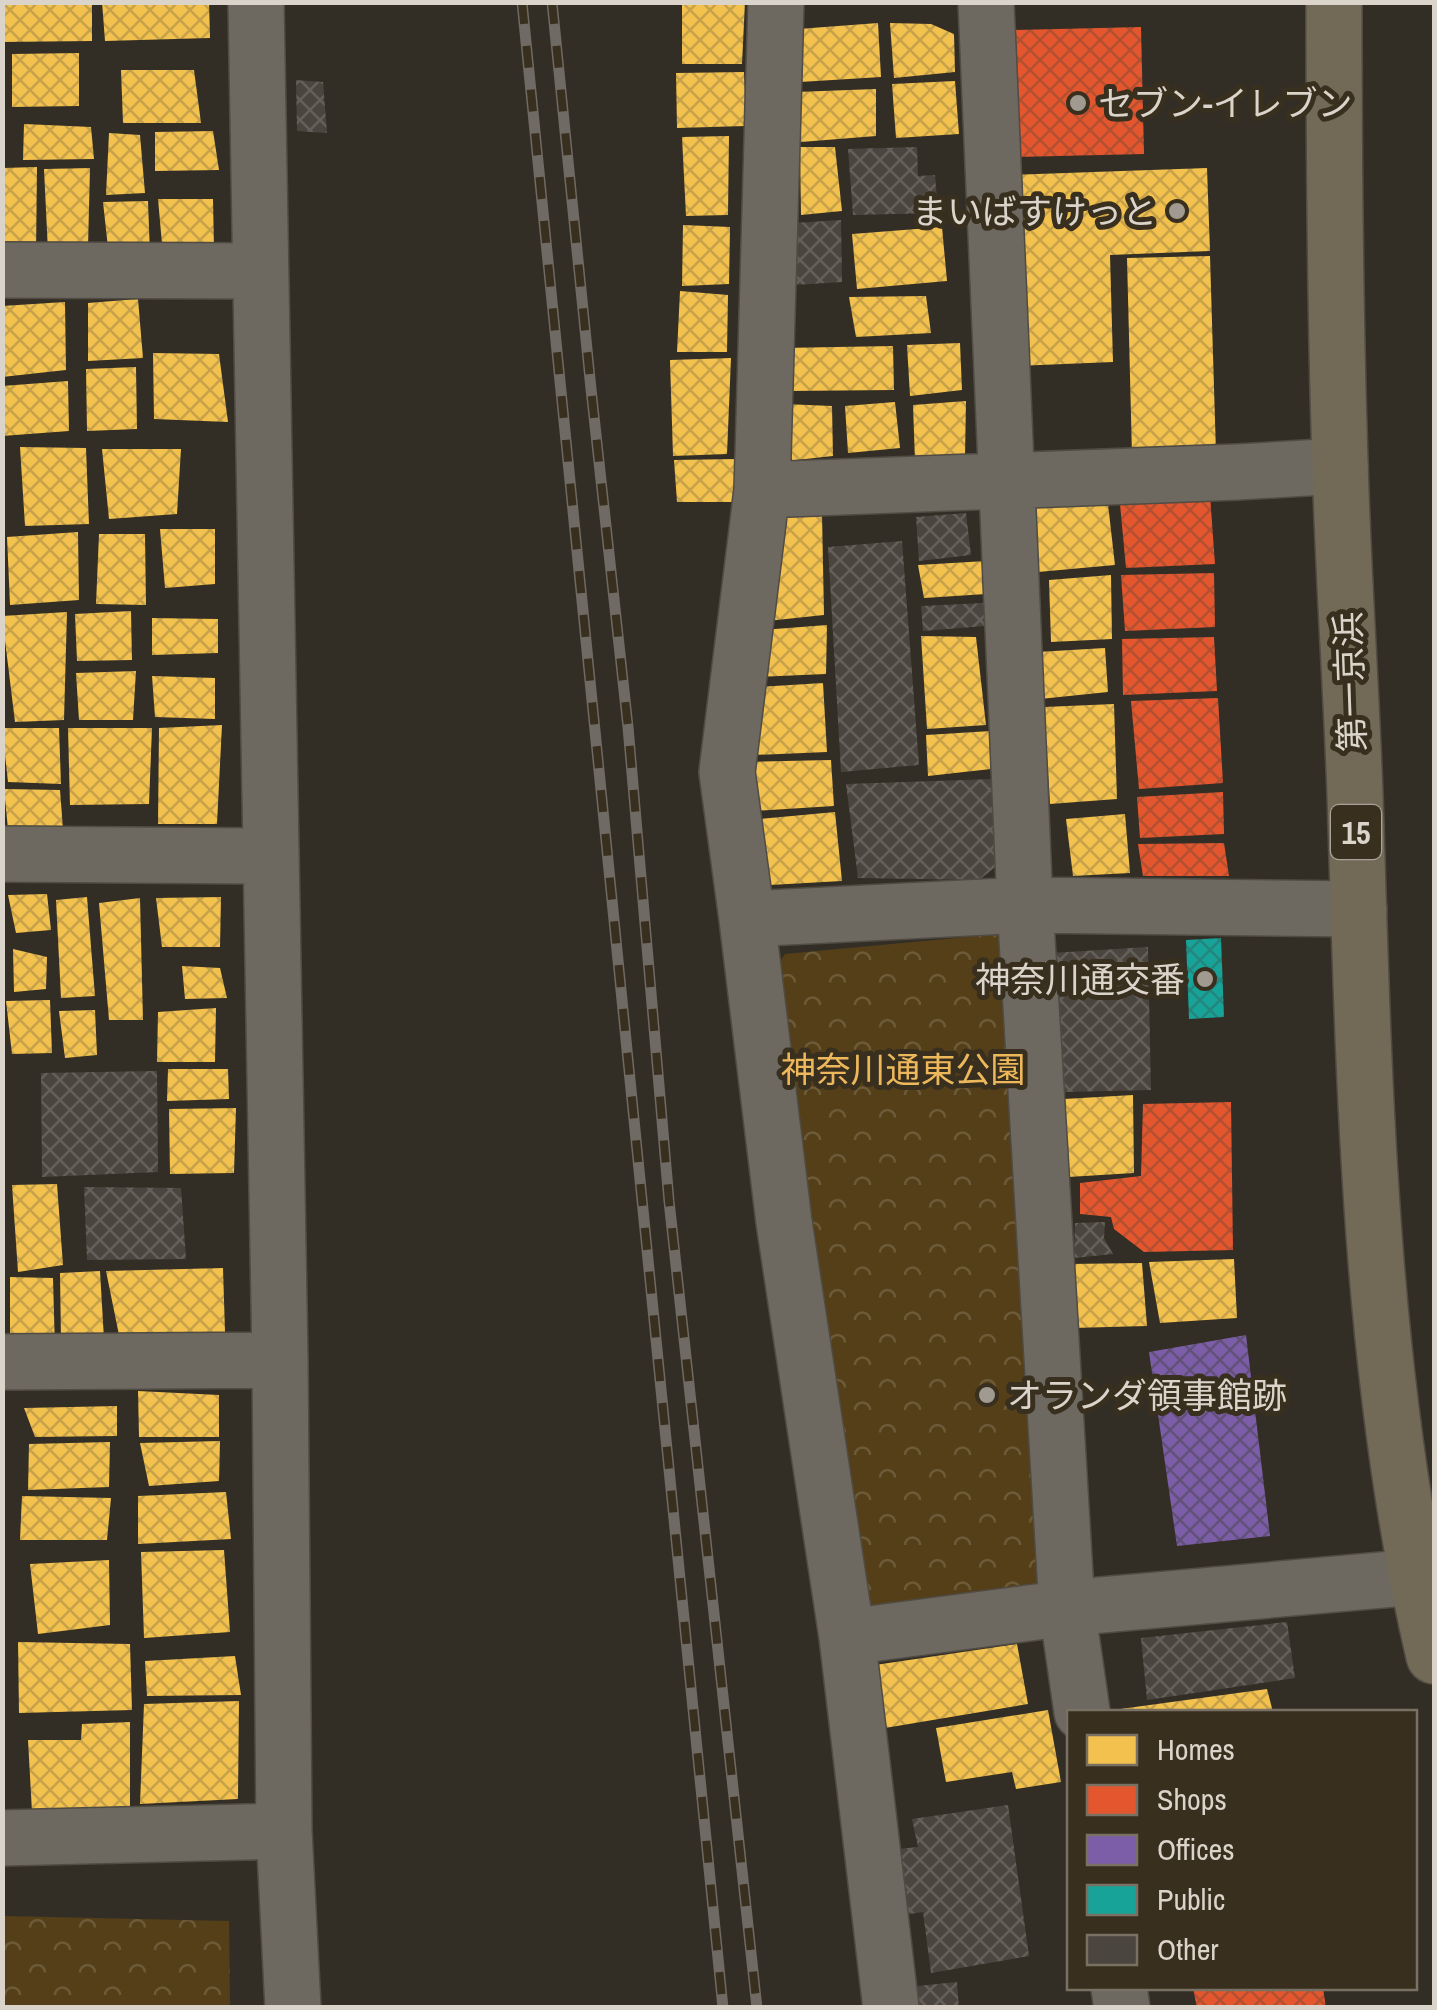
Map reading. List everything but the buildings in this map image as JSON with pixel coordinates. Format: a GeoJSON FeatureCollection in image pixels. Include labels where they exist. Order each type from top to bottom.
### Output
{"type":"FeatureCollection","features":[{"type":"Feature","properties":{"kind":"highway","name":"第一京浜"},"geometry":{"type":"LineString","coordinates":[[1334,2],[1340,466],[1376,1242],[1389,1390],[1416,1577],[1434,1656]]}},
{"type":"Feature","properties":{"kind":"street"},"geometry":{"type":"LineString","coordinates":[[256,2],[280,1360],[284,1832],[293,2008]]}},
{"type":"Feature","properties":{"kind":"street"},"geometry":{"type":"LineString","coordinates":[[776,2],[762,490],[726,772],[784,1222],[847,1636],[891,2008]]}},
{"type":"Feature","properties":{"kind":"street"},"geometry":{"type":"LineString","coordinates":[[986,2],[1025,905],[1067,1608],[1082,1710]]}},
{"type":"Feature","properties":{"kind":"street"},"geometry":{"type":"LineString","coordinates":[[2,270],[260,270]]}},
{"type":"Feature","properties":{"kind":"street"},"geometry":{"type":"LineString","coordinates":[[762,490],[1340,466]]}},
{"type":"Feature","properties":{"kind":"street"},"geometry":{"type":"LineString","coordinates":[[2,854],[270,856]]}},
{"type":"Feature","properties":{"kind":"street"},"geometry":{"type":"LineString","coordinates":[[747,919],[1025,905],[1359,909]]}},
{"type":"Feature","properties":{"kind":"street"},"geometry":{"type":"LineString","coordinates":[[2,1362],[280,1360]]}},
{"type":"Feature","properties":{"kind":"street"},"geometry":{"type":"LineString","coordinates":[[847,1636],[1067,1608],[1416,1577]]}},
{"type":"Feature","properties":{"kind":"street"},"geometry":{"type":"LineString","coordinates":[[2,1838],[284,1832]]}},
{"type":"Feature","properties":{"kind":"green space","name":"神奈川通東公園"},"geometry":{"type":"Polygon","coordinates":[[[1009,933],[1044,1595],[872,1614],[854,1599],[778,964],[785,954],[1009,933]]]}},
{"type":"Feature","properties":{"kind":"green space"},"geometry":{"type":"Polygon","coordinates":[[[3,1916],[229,1921],[230,2007],[3,2007],[3,1916]]]}},
{"type":"Feature","properties":{"kind":"railway"},"geometry":{"type":"LineString","coordinates":[[522,2],[723,2008]]}},
{"type":"Feature","properties":{"kind":"railway"},"geometry":{"type":"LineString","coordinates":[[552,2],[628,727],[669,1201],[757,2008]]}},
{"type":"Feature","properties":{"kind":"place","name":"セブン-イレブン"},"geometry":{"type":"Point","coordinates":[1078,103]}},
{"type":"Feature","properties":{"kind":"place","name":"まいばすけっと"},"geometry":{"type":"Point","coordinates":[1177,211]}},
{"type":"Feature","properties":{"kind":"place","name":"神奈川通交番"},"geometry":{"type":"Point","coordinates":[1205,979]}},
{"type":"Feature","properties":{"kind":"place","name":"オランダ領事館跡"},"geometry":{"type":"Point","coordinates":[987,1395]}}]}
